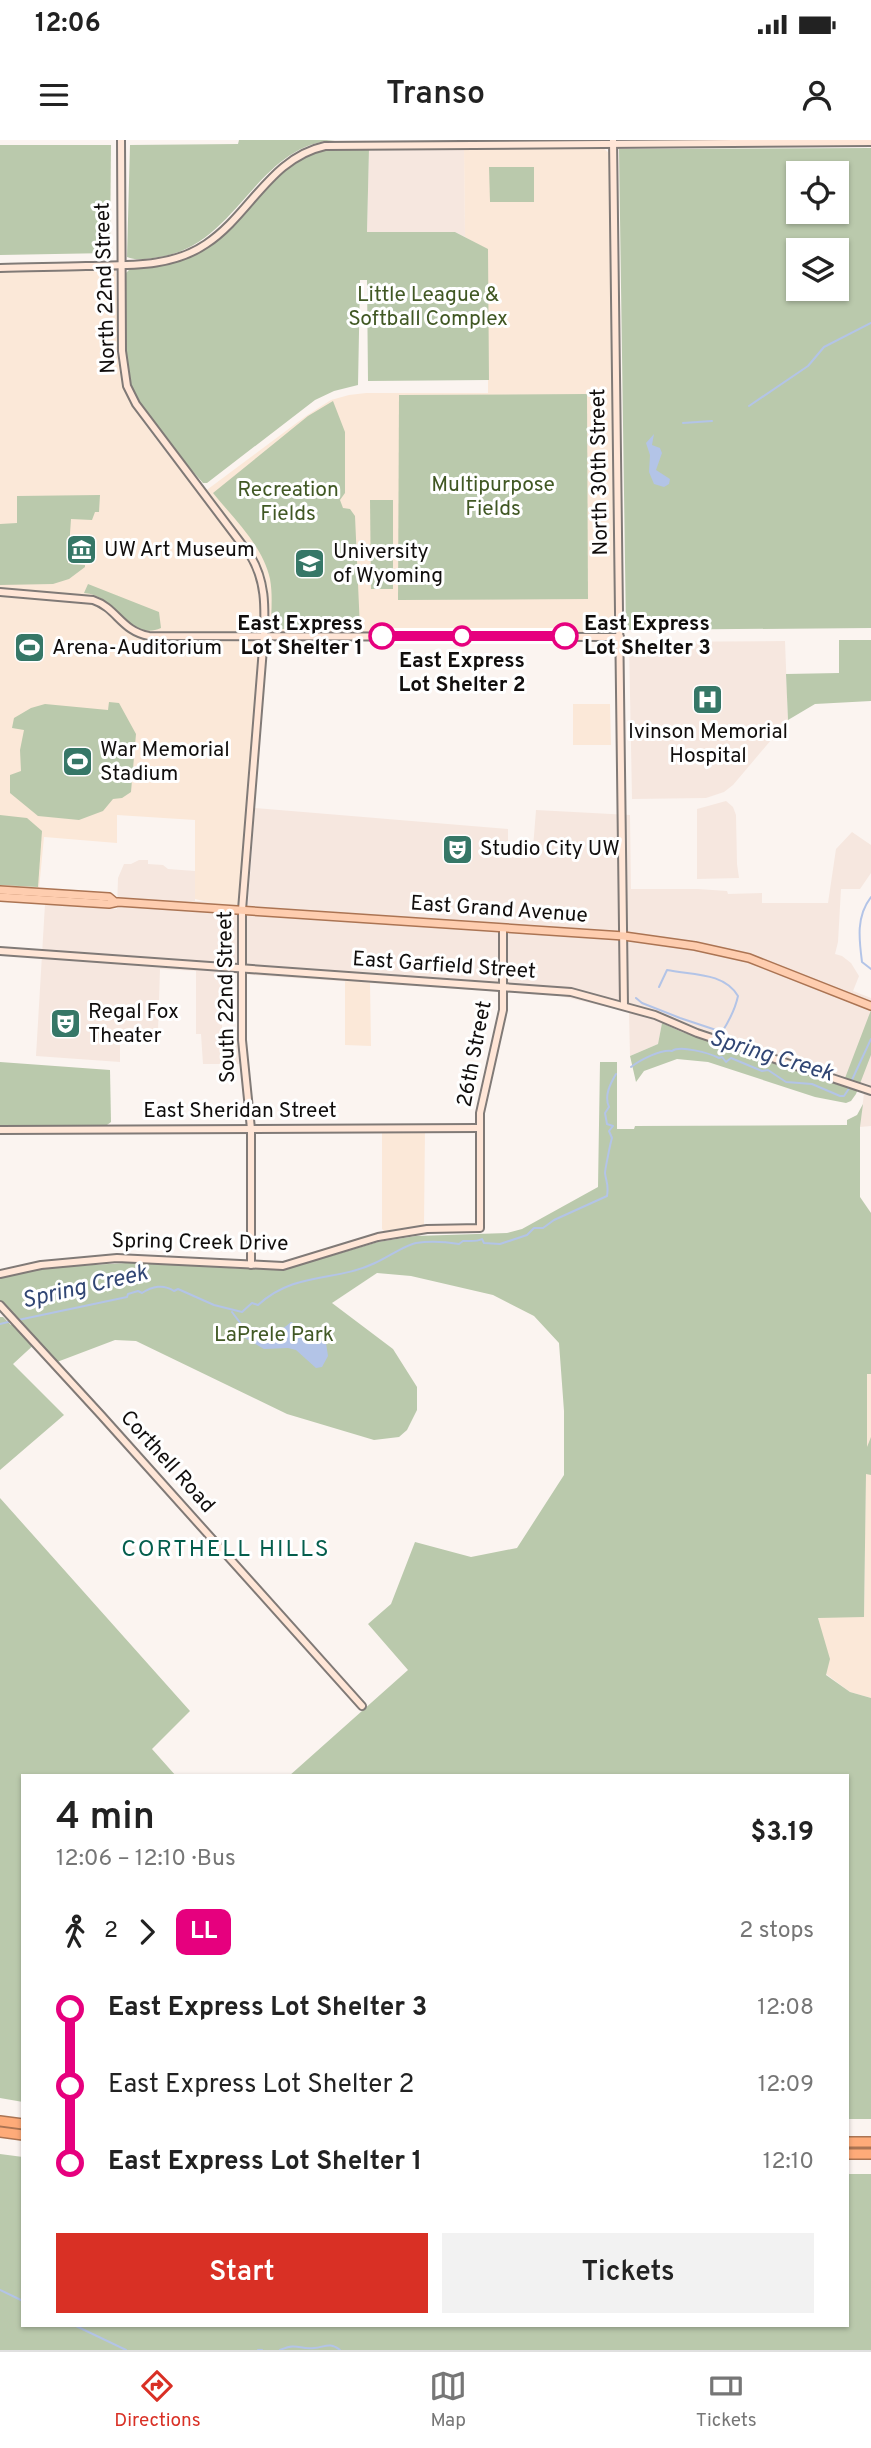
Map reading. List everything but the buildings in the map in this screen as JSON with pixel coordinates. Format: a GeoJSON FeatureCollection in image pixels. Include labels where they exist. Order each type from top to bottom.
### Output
{"type":"FeatureCollection","features":[{"type":"Feature","properties":{"kind":"highway"},"geometry":{"type":"LineString","coordinates":[[0,2120],[21,2124]]}},
{"type":"Feature","properties":{"kind":"highway"},"geometry":{"type":"LineString","coordinates":[[0,2132],[21,2135]]}},
{"type":"Feature","properties":{"kind":"highway"},"geometry":{"type":"LineString","coordinates":[[849,2142],[871,2142]]}},
{"type":"Feature","properties":{"kind":"highway"},"geometry":{"type":"LineString","coordinates":[[849,2154],[871,2154]]}},
{"type":"Feature","properties":{"kind":"main road","name":"East Grand Avenue"},"geometry":{"type":"LineString","coordinates":[[0,890],[109,897],[115,902]]}},
{"type":"Feature","properties":{"kind":"main road","name":"East Grand Avenue"},"geometry":{"type":"LineString","coordinates":[[0,897],[108,904],[115,902],[624,936],[695,946],[749,958],[871,1006]]}},
{"type":"Feature","properties":{"kind":"street","name":"North 22nd Street"},"geometry":{"type":"LineString","coordinates":[[121,140],[122,363],[127,386],[145,417],[255,562],[264,587],[264,636],[250,811]]}},
{"type":"Feature","properties":{"kind":"street"},"geometry":{"type":"LineString","coordinates":[[0,268],[121,265],[172,260],[204,246],[224,230],[282,167],[317,148],[348,145],[613,141],[871,142]]}},
{"type":"Feature","properties":{"kind":"street","name":"North 30th Street"},"geometry":{"type":"LineString","coordinates":[[613,141],[624,1006]]}},
{"type":"Feature","properties":{"kind":"street"},"geometry":{"type":"LineString","coordinates":[[0,592],[99,602],[110,609],[130,631],[149,636],[620,637]]}},
{"type":"Feature","properties":{"kind":"street","name":"South 22nd Street"},"geometry":{"type":"LineString","coordinates":[[250,811],[242,910],[242,969],[243,1041],[251,1129],[251,1265]]}},
{"type":"Feature","properties":{"kind":"street","name":"26th Street"},"geometry":{"type":"LineString","coordinates":[[480,1228],[480,1113],[503,1010],[503,928]]}},
{"type":"Feature","properties":{"kind":"street","name":"East Garfield Street"},"geometry":{"type":"LineString","coordinates":[[0,951],[571,992],[655,1015],[696,1033],[871,1091]]}},
{"type":"Feature","properties":{"kind":"street","name":"East Sheridan Street"},"geometry":{"type":"LineString","coordinates":[[0,1130],[480,1128]]}},
{"type":"Feature","properties":{"kind":"street","name":"Spring Creek Drive"},"geometry":{"type":"LineString","coordinates":[[0,1273],[41,1265],[117,1258],[291,1265],[377,1237],[428,1229],[480,1228]]}},
{"type":"Feature","properties":{"kind":"street","name":"Corthell Road"},"geometry":{"type":"LineString","coordinates":[[0,1306],[102,1415],[362,1706]]}},
{"type":"Feature","properties":{"kind":"shaded area","name":"University of Wyoming"},"geometry":{"type":"Polygon","coordinates":[[[603,148],[609,153],[612,383],[617,389],[620,637],[264,636],[242,910],[195,899],[195,820],[117,815],[117,843],[44,837],[39,889],[0,886],[0,271],[116,270],[118,341],[123,384],[141,419],[172,460],[204,492],[331,400],[366,393],[488,393],[488,250],[465,237],[464,149],[603,148]]]}},
{"type":"Feature","properties":{"kind":"shaded area"},"geometry":{"type":"Polygon","coordinates":[[[369,149],[464,149],[465,237],[455,232],[367,232],[369,149]]]}},
{"type":"Feature","properties":{"kind":"shaded area","name":"Ivinson Memorial Hospital"},"geometry":{"type":"Polygon","coordinates":[[[785,641],[788,720],[733,785],[724,792],[706,798],[632,799],[629,642],[785,641]]]}},
{"type":"Feature","properties":{"kind":"shaded area"},"geometry":{"type":"Polygon","coordinates":[[[573,704],[610,704],[611,745],[573,745],[573,704]]]}},
{"type":"Feature","properties":{"kind":"shaded area"},"geometry":{"type":"Polygon","coordinates":[[[726,801],[733,807],[736,815],[739,878],[697,879],[697,809],[726,801]]]}},
{"type":"Feature","properties":{"kind":"shaded area"},"geometry":{"type":"Polygon","coordinates":[[[255,808],[508,829],[508,842],[515,846],[533,848],[536,810],[630,815],[631,889],[762,893],[762,903],[828,903],[836,849],[852,832],[871,845],[871,873],[860,889],[841,889],[835,954],[851,963],[859,976],[853,991],[871,998],[871,1126],[860,1127],[864,1093],[662,1023],[658,1044],[630,1056],[629,1012],[560,996],[222,973],[222,1037],[238,1037],[240,1064],[203,1064],[201,1034],[196,1034],[196,971],[160,969],[158,1031],[120,1030],[120,1062],[36,1056],[45,904],[117,909],[118,878],[124,864],[139,860],[148,860],[148,864],[163,865],[168,869],[195,871],[195,901],[248,903],[255,808]]]}},
{"type":"Feature","properties":{"kind":"shaded area"},"geometry":{"type":"Polygon","coordinates":[[[345,980],[370,982],[371,1046],[345,1045],[345,980]]]}},
{"type":"Feature","properties":{"kind":"shaded area"},"geometry":{"type":"Polygon","coordinates":[[[382,1131],[425,1131],[424,1225],[384,1231],[382,1229],[382,1131]]]}},
{"type":"Feature","properties":{"kind":"shaded area"},"geometry":{"type":"Polygon","coordinates":[[[867,1374],[871,1374],[871,1698],[850,1692],[826,1674],[818,1617],[864,1617],[867,1374]]]}},
{"type":"Feature","properties":{"kind":"green space"},"geometry":{"type":"Polygon","coordinates":[[[239,140],[335,140],[308,146],[285,159],[265,176],[209,235],[186,249],[159,257],[127,257],[130,145],[238,144],[239,140]]]}},
{"type":"Feature","properties":{"kind":"green space"},"geometry":{"type":"Polygon","coordinates":[[[0,145],[111,145],[110,253],[0,255],[0,145]]]}},
{"type":"Feature","properties":{"kind":"green space"},"geometry":{"type":"Polygon","coordinates":[[[871,148],[871,628],[626,630],[619,149],[871,148]]]}},
{"type":"Feature","properties":{"kind":"green space","name":"Little League & Softball Complex"},"geometry":{"type":"Polygon","coordinates":[[[369,149],[367,232],[455,232],[488,249],[489,380],[368,381],[367,280],[360,280],[358,385],[334,391],[315,400],[207,483],[203,483],[154,426],[132,387],[125,347],[126,273],[130,269],[176,262],[207,248],[233,225],[283,172],[305,156],[328,150],[369,149]]]}},
{"type":"Feature","properties":{"kind":"green space"},"geometry":{"type":"Polygon","coordinates":[[[489,167],[534,167],[534,202],[490,202],[489,167]]]}},
{"type":"Feature","properties":{"kind":"green space","name":"Multipurpose Fields"},"geometry":{"type":"Polygon","coordinates":[[[587,394],[588,599],[398,600],[399,395],[587,394]]]}},
{"type":"Feature","properties":{"kind":"green space","name":"Recreation Fields"},"geometry":{"type":"Polygon","coordinates":[[[333,401],[345,432],[345,493],[340,500],[343,508],[350,509],[355,516],[360,629],[271,629],[270,579],[261,555],[247,533],[213,493],[308,416],[333,401]]]}},
{"type":"Feature","properties":{"kind":"green space"},"geometry":{"type":"Polygon","coordinates":[[[100,495],[99,512],[95,512],[92,520],[71,519],[68,563],[85,567],[69,579],[53,584],[0,585],[0,524],[17,523],[17,496],[100,495]]]}},
{"type":"Feature","properties":{"kind":"green space"},"geometry":{"type":"Polygon","coordinates":[[[370,500],[393,500],[393,589],[371,589],[370,500]]]}},
{"type":"Feature","properties":{"kind":"green space"},"geometry":{"type":"Polygon","coordinates":[[[88,584],[159,612],[161,628],[150,631],[140,629],[106,602],[84,593],[88,584]]]}},
{"type":"Feature","properties":{"kind":"green space"},"geometry":{"type":"Polygon","coordinates":[[[839,640],[871,640],[871,701],[815,704],[788,720],[786,674],[839,673],[839,640]]]}},
{"type":"Feature","properties":{"kind":"green space","name":"War Memorial Stadium"},"geometry":{"type":"Polygon","coordinates":[[[109,702],[119,703],[136,734],[131,792],[122,798],[113,799],[103,811],[79,820],[38,816],[10,793],[10,775],[21,771],[20,750],[24,730],[12,728],[14,718],[31,708],[45,704],[108,710],[109,702]]]}},
{"type":"Feature","properties":{"kind":"green space"},"geometry":{"type":"Polygon","coordinates":[[[0,815],[27,818],[42,831],[38,887],[0,885],[0,815]]]}},
{"type":"Feature","properties":{"kind":"green space"},"geometry":{"type":"Polygon","coordinates":[[[871,1010],[871,1055],[856,1094],[846,1103],[815,1097],[708,1062],[677,1059],[644,1071],[636,1082],[630,1056],[658,1044],[662,1023],[842,1086],[871,1010]]]}},
{"type":"Feature","properties":{"kind":"green space"},"geometry":{"type":"Polygon","coordinates":[[[0,1062],[110,1070],[111,1122],[107,1125],[0,1125],[0,1062]]]}},
{"type":"Feature","properties":{"kind":"green space","name":"LaPrele Park"},"geometry":{"type":"Polygon","coordinates":[[[600,1062],[617,1062],[617,1129],[634,1129],[635,1126],[847,1125],[847,1120],[857,1115],[863,1104],[860,1127],[860,1197],[871,1213],[871,1374],[867,1374],[867,1447],[871,1437],[871,1475],[866,1474],[864,1617],[818,1618],[830,1659],[826,1675],[850,1692],[871,1698],[871,2119],[849,2119],[849,1774],[291,1774],[408,1670],[368,1624],[391,1604],[415,1542],[471,1557],[517,1548],[564,1475],[564,1411],[559,1343],[534,1316],[493,1295],[411,1276],[377,1273],[332,1303],[393,1349],[417,1387],[417,1410],[407,1430],[399,1437],[374,1440],[287,1414],[136,1341],[115,1340],[57,1362],[38,1341],[13,1364],[64,1415],[0,1470],[0,1317],[11,1325],[21,1322],[0,1300],[0,1278],[42,1268],[142,1262],[245,1269],[290,1268],[378,1242],[416,1236],[507,1233],[522,1229],[598,1187],[600,1062]]]}},
{"type":"Feature","properties":{"kind":"green space"},"geometry":{"type":"Polygon","coordinates":[[[0,1498],[190,1711],[152,1749],[174,1774],[21,1774],[21,2102],[0,2098],[0,1498]]]}},
{"type":"Feature","properties":{"kind":"green space"},"geometry":{"type":"Polygon","coordinates":[[[0,2154],[21,2157],[21,2327],[849,2327],[849,2174],[871,2174],[871,2350],[0,2350],[0,2154]]]}},
{"type":"Feature","properties":{"kind":"water"},"geometry":{"type":"Polygon","coordinates":[[[654,434],[652,445],[660,448],[662,453],[656,470],[670,479],[669,484],[664,487],[654,484],[649,472],[650,455],[646,443],[654,434]]]}},
{"type":"Feature","properties":{"kind":"water"},"geometry":{"type":"Polygon","coordinates":[[[291,1322],[296,1324],[294,1331],[301,1337],[326,1343],[328,1356],[322,1367],[316,1368],[296,1350],[264,1349],[240,1335],[241,1329],[249,1327],[275,1332],[291,1322]]]}},
{"type":"Feature","properties":{"kind":"waterway"},"geometry":{"type":"LineString","coordinates":[[749,406],[808,366],[824,347],[871,323]]}},
{"type":"Feature","properties":{"kind":"waterway"},"geometry":{"type":"LineString","coordinates":[[683,423],[712,421]]}},
{"type":"Feature","properties":{"kind":"waterway","name":"Spring Creek"},"geometry":{"type":"LineString","coordinates":[[871,897],[863,912],[860,936],[862,962],[871,969]]}},
{"type":"Feature","properties":{"kind":"waterway"},"geometry":{"type":"LineString","coordinates":[[636,998],[642,1003],[722,1032],[732,1015],[738,996],[732,988],[716,979],[667,970],[659,987]]}},
{"type":"Feature","properties":{"kind":"waterway","name":"Spring Creek"},"geometry":{"type":"LineString","coordinates":[[851,1082],[871,1039]]}},
{"type":"Feature","properties":{"kind":"waterway","name":"Spring Creek"},"geometry":{"type":"LineString","coordinates":[[631,1067],[657,1053],[688,1049],[722,1057],[726,1062],[731,1058],[762,1071],[768,1070],[786,1082],[812,1084],[840,1096],[844,1096],[850,1087]]}},
{"type":"Feature","properties":{"kind":"waterway","name":"Spring Creek"},"geometry":{"type":"LineString","coordinates":[[18,1320],[127,1297],[128,1294],[138,1291],[142,1293],[158,1287],[174,1291],[178,1289],[214,1305],[242,1312],[252,1303],[258,1305],[286,1287],[360,1269],[416,1243],[459,1244],[482,1239],[484,1243],[500,1244],[527,1235],[534,1228],[543,1228],[554,1220],[607,1196],[605,1173],[612,1138],[609,1131],[613,1126],[607,1124],[605,1113],[609,1107],[608,1090],[616,1074]]}},
{"type":"Feature","properties":{"kind":"waterway"},"geometry":{"type":"LineString","coordinates":[[232,1312],[244,1328]]}},
{"type":"Feature","properties":{"kind":"waterway","name":"Spring Creek"},"geometry":{"type":"LineString","coordinates":[[0,1324],[12,1321]]}},
{"type":"Feature","properties":{"kind":"waterway"},"geometry":{"type":"LineString","coordinates":[[0,2290],[21,2300]]}},
{"type":"Feature","properties":{"kind":"waterway"},"geometry":{"type":"LineString","coordinates":[[78,2327],[126,2350]]}},
{"type":"Feature","properties":{"kind":"waterway"},"geometry":{"type":"LineString","coordinates":[[280,2350],[295,2346],[330,2346],[340,2350]]}},
{"type":"Feature","properties":{"kind":"bus line","name":"LL"},"geometry":{"type":"LineString","coordinates":[[382,636],[565,636]]}},
{"type":"Feature","properties":{"kind":"place","name":"UW Art Museum"},"geometry":{"type":"Point","coordinates":[81,550]}},
{"type":"Feature","properties":{"kind":"place","name":"University of Wyoming"},"geometry":{"type":"Point","coordinates":[310,564]}},
{"type":"Feature","properties":{"kind":"place","name":"East Express Lot Shelter 1"},"geometry":{"type":"Point","coordinates":[382,636]}},
{"type":"Feature","properties":{"kind":"place","name":"East Express Lot Shelter 2"},"geometry":{"type":"Point","coordinates":[462,636]}},
{"type":"Feature","properties":{"kind":"place","name":"East Express Lot Shelter 3"},"geometry":{"type":"Point","coordinates":[565,636]}},
{"type":"Feature","properties":{"kind":"place","name":"Arena-Auditorium"},"geometry":{"type":"Point","coordinates":[29,648]}},
{"type":"Feature","properties":{"kind":"place","name":"Ivinson Memorial Hospital"},"geometry":{"type":"Point","coordinates":[708,700]}},
{"type":"Feature","properties":{"kind":"place","name":"War Memorial Stadium"},"geometry":{"type":"Point","coordinates":[77,762]}},
{"type":"Feature","properties":{"kind":"place","name":"Studio City UW"},"geometry":{"type":"Point","coordinates":[457,849]}},
{"type":"Feature","properties":{"kind":"place","name":"Regal Fox Theater"},"geometry":{"type":"Point","coordinates":[65,1024]}},
{"type":"Feature","properties":{"kind":"district","name":"CORTHELL HILLS"},"geometry":{"type":"Point","coordinates":[226,1550]}}]}
